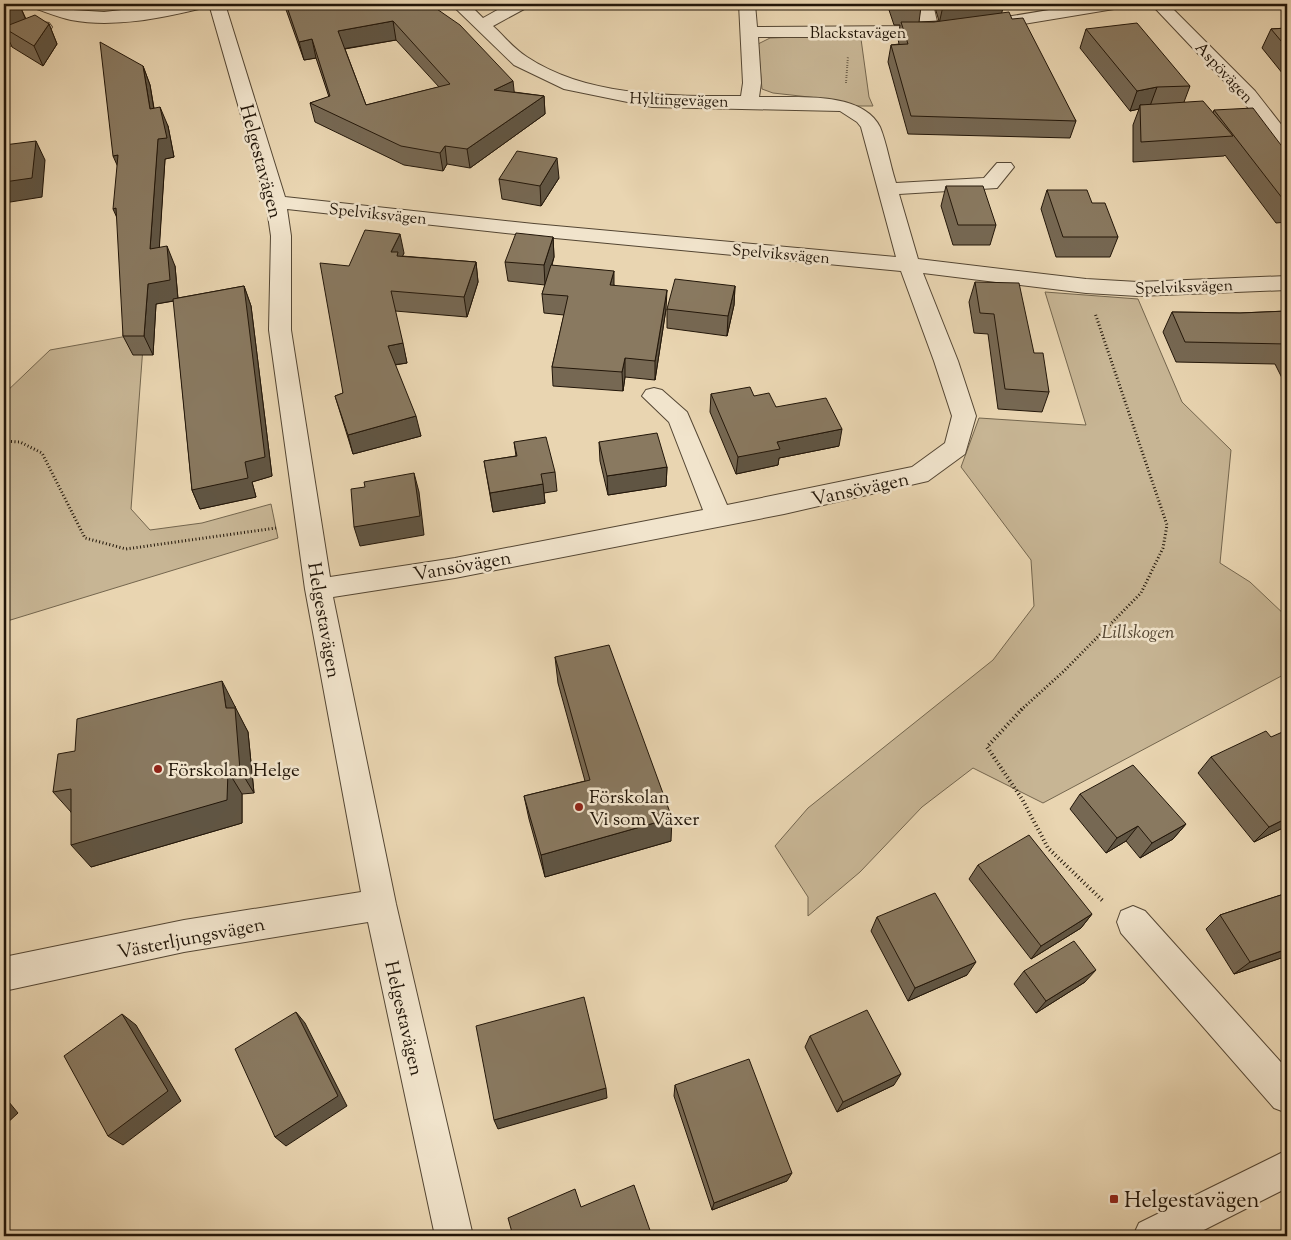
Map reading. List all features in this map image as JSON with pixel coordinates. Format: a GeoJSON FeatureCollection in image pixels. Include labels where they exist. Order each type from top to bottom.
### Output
{"type":"FeatureCollection","features":[{"type":"Feature","properties":{"kind":"street"},"geometry":{"type":"LineString","coordinates":[[40,4],[72,15],[102,17],[144,14],[197,4]]}},
{"type":"Feature","properties":{"kind":"street","name":"Helgestavägen"},"geometry":{"type":"LineString","coordinates":[[217,4],[276,202],[281,236],[280,330],[318,589],[380,904],[454,1236]]}},
{"type":"Feature","properties":{"kind":"street","name":"Hyltingevägen"},"geometry":{"type":"LineString","coordinates":[[459,4],[520,61],[570,85],[611,95],[652,101],[749,102]]}},
{"type":"Feature","properties":{"kind":"street"},"geometry":{"type":"LineString","coordinates":[[481,26],[520,4]]}},
{"type":"Feature","properties":{"kind":"street"},"geometry":{"type":"LineString","coordinates":[[747,4],[752,83],[749,102],[844,106]]}},
{"type":"Feature","properties":{"kind":"street"},"geometry":{"type":"LineString","coordinates":[[925,4],[930,32]]}},
{"type":"Feature","properties":{"kind":"street"},"geometry":{"type":"LineString","coordinates":[[969,27],[1018,21],[1114,4]]}},
{"type":"Feature","properties":{"kind":"street","name":"Aspövägen"},"geometry":{"type":"LineString","coordinates":[[1159,4],[1248,95],[1252,112],[1287,144]]}},
{"type":"Feature","properties":{"kind":"street"},"geometry":{"type":"LineString","coordinates":[[4,44],[72,15]]}},
{"type":"Feature","properties":{"kind":"street","name":"Blackstavägen"},"geometry":{"type":"LineString","coordinates":[[749,32],[850,33],[949,30]]}},
{"type":"Feature","properties":{"kind":"street","name":"Vansövägen"},"geometry":{"type":"LineString","coordinates":[[318,589],[455,568],[719,517],[919,474],[956,448],[964,416],[946,361],[909,265],[870,127],[864,118],[844,106]]}},
{"type":"Feature","properties":{"kind":"street"},"geometry":{"type":"LineString","coordinates":[[887,189],[990,184],[1004,167]]}},
{"type":"Feature","properties":{"kind":"street","name":"Spelviksvägen"},"geometry":{"type":"LineString","coordinates":[[276,202],[534,230],[909,265],[1086,286],[1138,289],[1287,283]]}},
{"type":"Feature","properties":{"kind":"street"},"geometry":{"type":"LineString","coordinates":[[654,396],[679,418],[719,517]]}},
{"type":"Feature","properties":{"kind":"street","name":"Västerljungsvägen"},"geometry":{"type":"LineString","coordinates":[[4,974],[184,936],[380,904]]}},
{"type":"Feature","properties":{"kind":"street"},"geometry":{"type":"LineString","coordinates":[[1133,922],[1287,1095]]}},
{"type":"Feature","properties":{"kind":"street"},"geometry":{"type":"LineString","coordinates":[[1152,1236],[1287,1168]]}},
{"type":"Feature","properties":{"kind":"path"},"geometry":{"type":"LineString","coordinates":[[844,106],[850,33]]}},
{"type":"Feature","properties":{"kind":"path"},"geometry":{"type":"LineString","coordinates":[[1086,286],[1167,525],[1163,548],[1141,593],[1064,671],[1019,712],[988,747],[1022,799],[1048,848],[1099,899],[1133,922]]}},
{"type":"Feature","properties":{"kind":"path"},"geometry":{"type":"LineString","coordinates":[[4,441],[20,442],[42,453],[85,538],[126,549],[309,523]]}},
{"type":"Feature","properties":{"kind":"green space"},"geometry":{"type":"Polygon","coordinates":[[[770,38],[861,39],[869,97],[873,106],[844,106],[827,99],[773,93],[762,89],[758,44],[770,38]]]}},
{"type":"Feature","properties":{"kind":"green space","name":"Lillskogen"},"geometry":{"type":"Polygon","coordinates":[[[1045,292],[1138,299],[1182,402],[1231,450],[1220,563],[1250,582],[1287,617],[1287,673],[1043,803],[973,768],[922,807],[860,872],[808,916],[808,897],[775,846],[808,808],[993,660],[1034,606],[1031,560],[961,467],[979,418],[1086,425],[1045,292]]]}},
{"type":"Feature","properties":{"kind":"green space"},"geometry":{"type":"Polygon","coordinates":[[[144,333],[131,509],[150,530],[202,523],[271,504],[278,538],[4,622],[4,394],[50,350],[144,333]]]}},
{"type":"Feature","properties":{"kind":"building"},"geometry":{"type":"Polygon","coordinates":[[[4,4],[17,4],[20,6],[4,12],[4,4]]]}},
{"type":"Feature","properties":{"kind":"building"},"geometry":{"type":"Polygon","coordinates":[[[286,4],[424,4],[426,9],[434,7],[460,25],[513,81],[494,90],[544,96],[467,149],[445,146],[440,153],[401,146],[310,103],[330,96],[312,39],[299,42],[286,4]],[[393,21],[338,31],[366,105],[450,84],[393,21]]]}},
{"type":"Feature","properties":{"kind":"building"},"geometry":{"type":"Polygon","coordinates":[[[896,4],[921,4],[921,7],[897,7],[896,4]]]}},
{"type":"Feature","properties":{"kind":"building"},"geometry":{"type":"Polygon","coordinates":[[[942,4],[962,4],[943,6],[942,4]]]}},
{"type":"Feature","properties":{"kind":"building"},"geometry":{"type":"Polygon","coordinates":[[[1009,12],[1012,19],[1023,18],[1076,121],[911,116],[891,45],[908,44],[901,22],[934,22],[1009,12]]]}},
{"type":"Feature","properties":{"kind":"building"},"geometry":{"type":"Polygon","coordinates":[[[35,15],[49,24],[34,46],[4,28],[4,27],[35,15]]]}},
{"type":"Feature","properties":{"kind":"building"},"geometry":{"type":"Polygon","coordinates":[[[1137,23],[1190,86],[1157,87],[1137,91],[1086,29],[1137,23]]]}},
{"type":"Feature","properties":{"kind":"building"},"geometry":{"type":"Polygon","coordinates":[[[1287,28],[1287,48],[1271,29],[1287,28]]]}},
{"type":"Feature","properties":{"kind":"building"},"geometry":{"type":"Polygon","coordinates":[[[100,42],[143,66],[150,109],[160,107],[167,138],[158,139],[150,249],[167,246],[170,280],[148,284],[144,336],[123,336],[116,208],[113,209],[118,155],[113,156],[100,42]]]}},
{"type":"Feature","properties":{"kind":"building"},"geometry":{"type":"Polygon","coordinates":[[[1203,101],[1233,136],[1141,142],[1140,105],[1203,101]]]}},
{"type":"Feature","properties":{"kind":"building"},"geometry":{"type":"Polygon","coordinates":[[[1253,108],[1287,153],[1287,203],[1214,110],[1253,108]]]}},
{"type":"Feature","properties":{"kind":"building"},"geometry":{"type":"Polygon","coordinates":[[[36,141],[32,178],[4,182],[4,145],[36,141]]]}},
{"type":"Feature","properties":{"kind":"building"},"geometry":{"type":"Polygon","coordinates":[[[517,151],[557,158],[540,186],[499,179],[517,151]]]}},
{"type":"Feature","properties":{"kind":"building"},"geometry":{"type":"Polygon","coordinates":[[[946,186],[983,186],[996,225],[958,225],[946,186]]]}},
{"type":"Feature","properties":{"kind":"building"},"geometry":{"type":"Polygon","coordinates":[[[1047,190],[1087,190],[1092,203],[1105,203],[1118,237],[1063,237],[1047,190]]]}},
{"type":"Feature","properties":{"kind":"building"},"geometry":{"type":"Polygon","coordinates":[[[365,230],[400,234],[391,252],[398,252],[397,256],[476,262],[464,297],[391,291],[403,343],[388,346],[416,416],[348,435],[335,396],[343,393],[320,263],[349,266],[365,230]]]}},
{"type":"Feature","properties":{"kind":"building"},"geometry":{"type":"Polygon","coordinates":[[[516,233],[553,237],[544,265],[505,262],[516,233]]]}},
{"type":"Feature","properties":{"kind":"building"},"geometry":{"type":"Polygon","coordinates":[[[551,265],[614,271],[610,285],[667,290],[655,361],[625,358],[622,372],[552,367],[568,296],[542,294],[551,265]]]}},
{"type":"Feature","properties":{"kind":"building"},"geometry":{"type":"Polygon","coordinates":[[[675,279],[735,286],[728,316],[667,309],[675,279]]]}},
{"type":"Feature","properties":{"kind":"building"},"geometry":{"type":"Polygon","coordinates":[[[975,282],[1019,283],[1034,353],[1043,353],[1049,392],[1005,389],[994,314],[980,313],[975,282]]]}},
{"type":"Feature","properties":{"kind":"building"},"geometry":{"type":"Polygon","coordinates":[[[244,286],[265,457],[245,462],[248,478],[192,490],[173,299],[244,286]]]}},
{"type":"Feature","properties":{"kind":"building"},"geometry":{"type":"Polygon","coordinates":[[[1287,311],[1287,344],[1185,342],[1172,312],[1240,313],[1287,311]]]}},
{"type":"Feature","properties":{"kind":"building"},"geometry":{"type":"Polygon","coordinates":[[[750,387],[754,396],[769,393],[776,407],[826,398],[842,429],[777,442],[780,449],[738,457],[711,394],[750,387]]]}},
{"type":"Feature","properties":{"kind":"building"},"geometry":{"type":"Polygon","coordinates":[[[657,433],[667,467],[607,476],[599,442],[657,433]]]}},
{"type":"Feature","properties":{"kind":"building"},"geometry":{"type":"Polygon","coordinates":[[[546,437],[555,472],[541,474],[543,484],[490,493],[484,461],[517,456],[514,442],[546,437]]]}},
{"type":"Feature","properties":{"kind":"building"},"geometry":{"type":"Polygon","coordinates":[[[414,473],[420,516],[354,527],[351,489],[365,487],[364,482],[414,473]]]}},
{"type":"Feature","properties":{"kind":"building"},"geometry":{"type":"Polygon","coordinates":[[[609,645],[672,818],[541,855],[524,796],[590,780],[555,657],[609,645]]]}},
{"type":"Feature","properties":{"kind":"building"},"geometry":{"type":"Polygon","coordinates":[[[222,681],[226,708],[235,708],[240,770],[228,771],[227,800],[71,845],[71,789],[53,792],[58,754],[75,751],[77,719],[222,681]]]}},
{"type":"Feature","properties":{"kind":"building"},"geometry":{"type":"Polygon","coordinates":[[[1287,730],[1287,818],[1269,827],[1211,757],[1266,731],[1271,737],[1287,730]]]}},
{"type":"Feature","properties":{"kind":"building"},"geometry":{"type":"Polygon","coordinates":[[[1133,765],[1186,824],[1152,843],[1138,826],[1117,838],[1080,794],[1133,765]]]}},
{"type":"Feature","properties":{"kind":"building"},"geometry":{"type":"Polygon","coordinates":[[[1029,835],[1092,914],[1041,946],[978,865],[1029,835]]]}},
{"type":"Feature","properties":{"kind":"building"},"geometry":{"type":"Polygon","coordinates":[[[935,893],[976,962],[915,988],[877,917],[935,893]]]}},
{"type":"Feature","properties":{"kind":"building"},"geometry":{"type":"Polygon","coordinates":[[[1287,893],[1287,949],[1250,962],[1220,915],[1287,893]]]}},
{"type":"Feature","properties":{"kind":"building"},"geometry":{"type":"Polygon","coordinates":[[[1074,941],[1096,970],[1046,1001],[1024,971],[1074,941]]]}},
{"type":"Feature","properties":{"kind":"building"},"geometry":{"type":"Polygon","coordinates":[[[584,997],[606,1088],[494,1120],[476,1026],[584,997]]]}},
{"type":"Feature","properties":{"kind":"building"},"geometry":{"type":"Polygon","coordinates":[[[867,1010],[901,1074],[843,1102],[810,1036],[867,1010]]]}},
{"type":"Feature","properties":{"kind":"building"},"geometry":{"type":"Polygon","coordinates":[[[296,1012],[338,1096],[275,1137],[235,1049],[296,1012]]]}},
{"type":"Feature","properties":{"kind":"building"},"geometry":{"type":"Polygon","coordinates":[[[122,1014],[168,1091],[108,1136],[64,1056],[122,1014]]]}},
{"type":"Feature","properties":{"kind":"building"},"geometry":{"type":"Polygon","coordinates":[[[749,1059],[792,1173],[714,1203],[675,1085],[749,1059]]]}},
{"type":"Feature","properties":{"kind":"building"},"geometry":{"type":"Polygon","coordinates":[[[634,1185],[652,1236],[513,1236],[508,1218],[575,1189],[581,1207],[634,1185]]]}},
{"type":"Feature","properties":{"kind":"place","name":"Förskolan Helge"},"geometry":{"type":"Point","coordinates":[158,769]}},
{"type":"Feature","properties":{"kind":"place","name":"Förskolan Vi som Växer"},"geometry":{"type":"Point","coordinates":[579,807]}},
{"type":"Feature","properties":{"kind":"place","name":"Helgestavägen"},"geometry":{"type":"Point","coordinates":[1114,1199]}}]}
